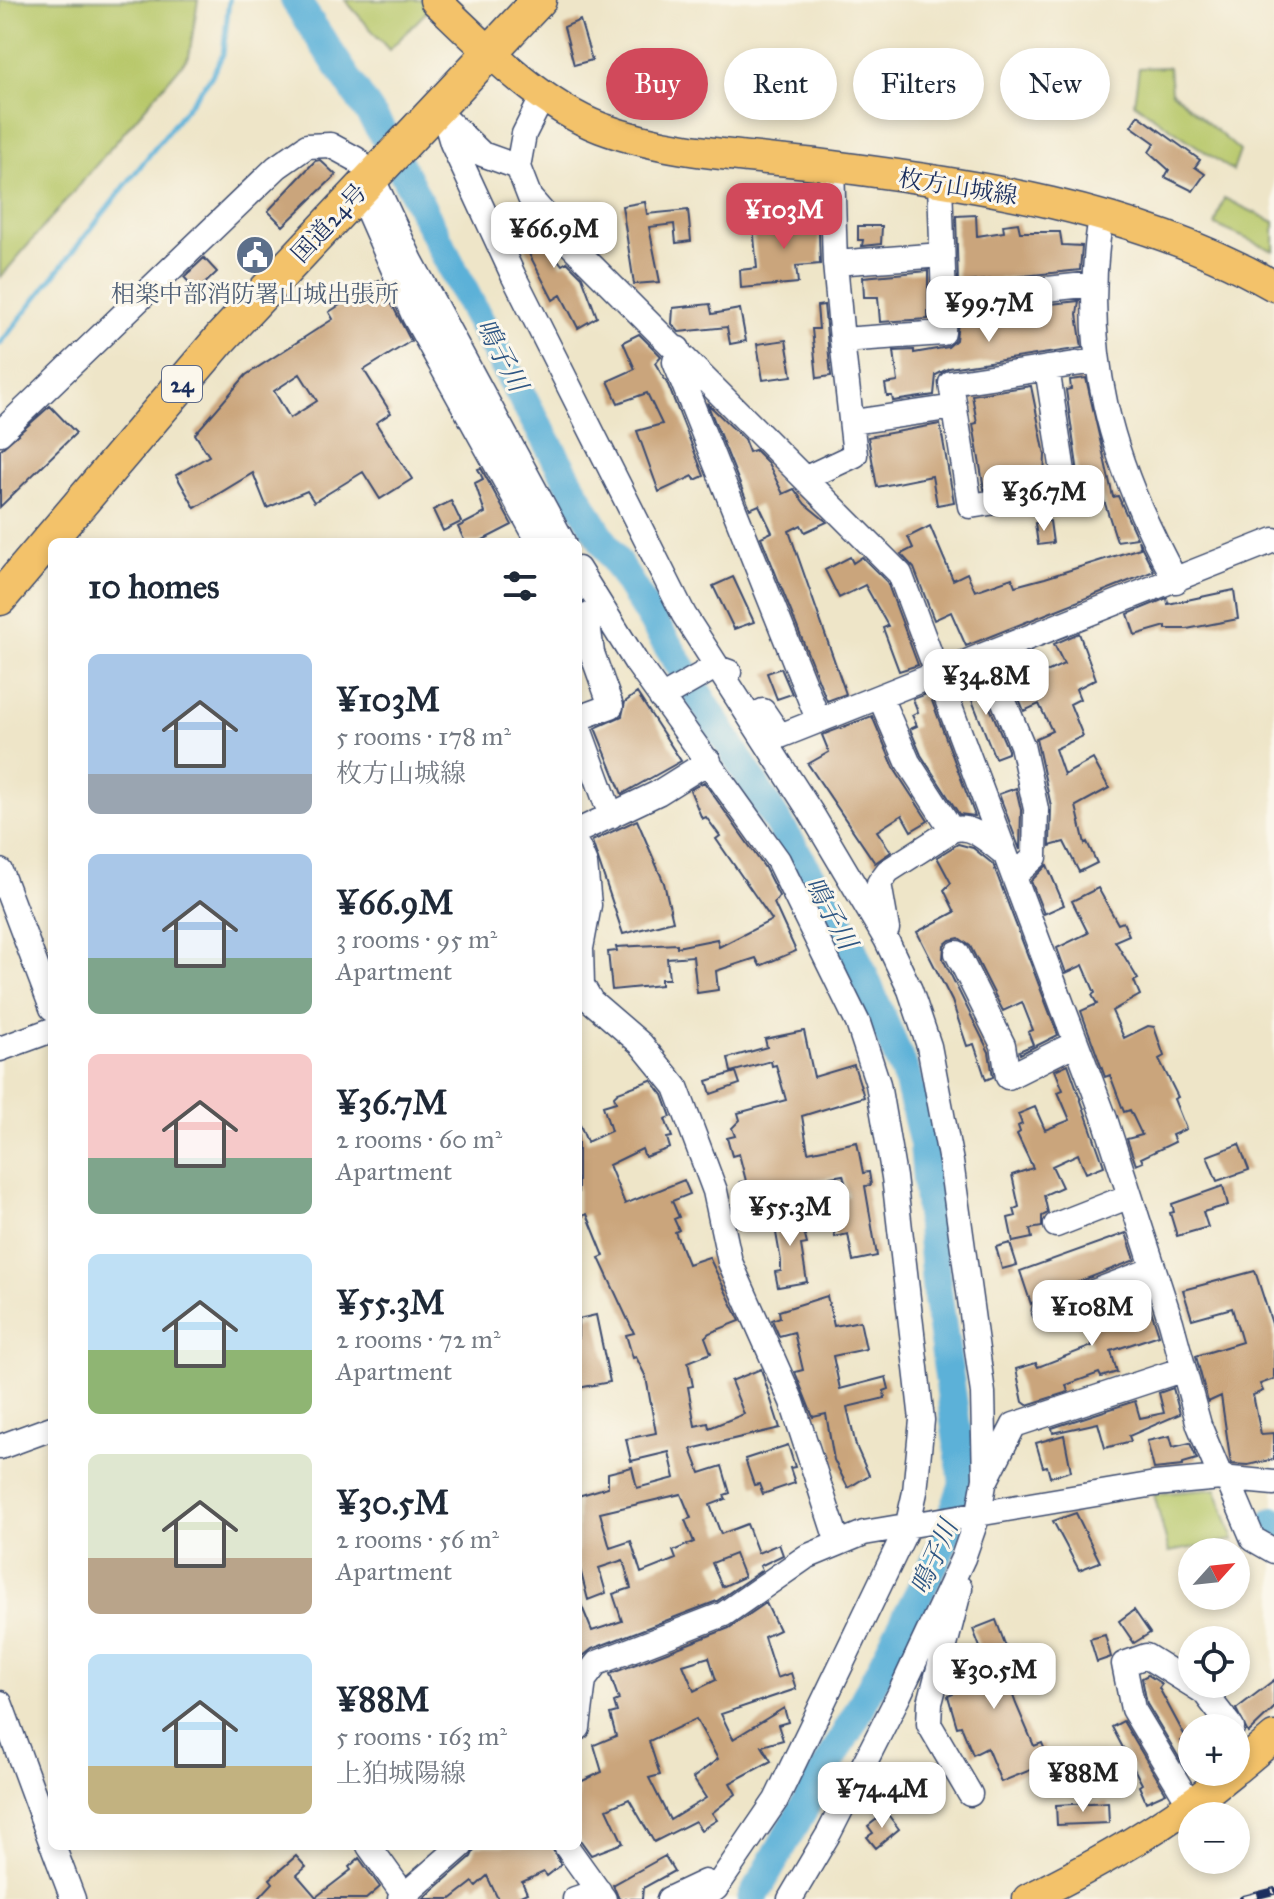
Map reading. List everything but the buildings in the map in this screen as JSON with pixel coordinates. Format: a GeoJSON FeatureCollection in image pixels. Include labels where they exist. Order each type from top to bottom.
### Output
{"type":"FeatureCollection","features":[{"type":"Feature","properties":{"kind":"highway","name":"国道24号"},"geometry":{"type":"LineString","coordinates":[[51,538],[221,338],[365,184],[438,115],[484,45],[539,0]]}},
{"type":"Feature","properties":{"kind":"highway","name":"国道24号"},"geometry":{"type":"LineString","coordinates":[[0,598],[48,542]]}},
{"type":"Feature","properties":{"kind":"main road","name":"枚方山城線"},"geometry":{"type":"LineString","coordinates":[[435,0],[543,96],[601,128],[683,148],[832,166],[1013,194],[1101,216],[1202,251],[1274,286]]}},
{"type":"Feature","properties":{"kind":"main road"},"geometry":{"type":"LineString","coordinates":[[1195,1802],[1212,1786]]}},
{"type":"Feature","properties":{"kind":"main road"},"geometry":{"type":"LineString","coordinates":[[1028,1899],[1090,1868],[1178,1814]]}},
{"type":"Feature","properties":{"kind":"street"},"geometry":{"type":"LineString","coordinates":[[543,96],[524,134],[518,167],[530,198],[573,247],[900,574],[1076,1043],[1130,1196],[1199,1425],[1253,1539],[1274,1551]]}},
{"type":"Feature","properties":{"kind":"street"},"geometry":{"type":"LineString","coordinates":[[438,115],[482,154],[518,167]]}},
{"type":"Feature","properties":{"kind":"street"},"geometry":{"type":"LineString","coordinates":[[438,115],[513,275],[711,668],[810,811],[886,939],[923,1025],[951,1162],[983,1393],[985,1479],[963,1558],[961,1584],[930,1703],[929,1724],[970,1794]]}},
{"type":"Feature","properties":{"kind":"street"},"geometry":{"type":"LineString","coordinates":[[0,433],[277,167],[307,146],[330,145],[356,159],[414,316],[537,538]]}},
{"type":"Feature","properties":{"kind":"street"},"geometry":{"type":"LineString","coordinates":[[806,478],[855,455],[835,263],[832,166]]}},
{"type":"Feature","properties":{"kind":"street"},"geometry":{"type":"LineString","coordinates":[[842,340],[943,333],[940,183]]}},
{"type":"Feature","properties":{"kind":"street"},"geometry":{"type":"LineString","coordinates":[[365,184],[411,261],[561,538]]}},
{"type":"Feature","properties":{"kind":"street"},"geometry":{"type":"LineString","coordinates":[[1101,216],[1094,284],[1095,361],[1128,483],[1176,581]]}},
{"type":"Feature","properties":{"kind":"street"},"geometry":{"type":"LineString","coordinates":[[835,263],[942,255]]}},
{"type":"Feature","properties":{"kind":"street"},"geometry":{"type":"LineString","coordinates":[[944,300],[1094,284]]}},
{"type":"Feature","properties":{"kind":"street"},"geometry":{"type":"LineString","coordinates":[[678,349],[675,362],[818,719]]}},
{"type":"Feature","properties":{"kind":"street"},"geometry":{"type":"LineString","coordinates":[[1047,368],[1066,491],[970,506],[951,383],[1047,368],[1095,361]]}},
{"type":"Feature","properties":{"kind":"street"},"geometry":{"type":"LineString","coordinates":[[853,422],[955,407]]}},
{"type":"Feature","properties":{"kind":"street"},"geometry":{"type":"LineString","coordinates":[[663,696],[711,668],[737,677],[780,736],[1274,540]]}},
{"type":"Feature","properties":{"kind":"street"},"geometry":{"type":"LineString","coordinates":[[582,575],[636,662],[778,860],[858,1023],[878,1084],[894,1177],[922,1420],[912,1526],[776,1800],[709,1894]]}},
{"type":"Feature","properties":{"kind":"street"},"geometry":{"type":"LineString","coordinates":[[583,609],[623,655],[636,662]]}},
{"type":"Feature","properties":{"kind":"street"},"geometry":{"type":"LineString","coordinates":[[582,717],[611,706],[592,653],[583,609]]}},
{"type":"Feature","properties":{"kind":"street"},"geometry":{"type":"LineString","coordinates":[[985,656],[1022,745],[1036,809],[1035,857],[1010,865]]}},
{"type":"Feature","properties":{"kind":"street"},"geometry":{"type":"LineString","coordinates":[[880,697],[908,762],[952,830]]}},
{"type":"Feature","properties":{"kind":"street"},"geometry":{"type":"LineString","coordinates":[[582,737],[611,816]]}},
{"type":"Feature","properties":{"kind":"street"},"geometry":{"type":"LineString","coordinates":[[582,829],[658,793],[709,761]]}},
{"type":"Feature","properties":{"kind":"street"},"geometry":{"type":"LineString","coordinates":[[886,939],[887,925],[879,883],[888,871],[952,830],[960,827],[974,831],[1010,865]]}},
{"type":"Feature","properties":{"kind":"street"},"geometry":{"type":"LineString","coordinates":[[582,857],[589,905],[582,943]]}},
{"type":"Feature","properties":{"kind":"street"},"geometry":{"type":"LineString","coordinates":[[0,871],[48,997]]}},
{"type":"Feature","properties":{"kind":"street"},"geometry":{"type":"LineString","coordinates":[[957,953],[1003,1045],[1008,1077],[1076,1043]]}},
{"type":"Feature","properties":{"kind":"street"},"geometry":{"type":"LineString","coordinates":[[582,985],[591,1001],[641,1044],[676,1087],[715,1191],[730,1262],[792,1402],[838,1543]]}},
{"type":"Feature","properties":{"kind":"street"},"geometry":{"type":"LineString","coordinates":[[0,1049],[48,1031]]}},
{"type":"Feature","properties":{"kind":"street"},"geometry":{"type":"LineString","coordinates":[[1056,1225],[1130,1196]]}},
{"type":"Feature","properties":{"kind":"street"},"geometry":{"type":"LineString","coordinates":[[1044,1311],[1154,1269]]}},
{"type":"Feature","properties":{"kind":"street"},"geometry":{"type":"LineString","coordinates":[[985,1479],[992,1473],[1014,1425],[1184,1369]]}},
{"type":"Feature","properties":{"kind":"street"},"geometry":{"type":"LineString","coordinates":[[0,1447],[48,1429]]}},
{"type":"Feature","properties":{"kind":"street"},"geometry":{"type":"LineString","coordinates":[[582,1684],[597,1663],[724,1614],[806,1557],[864,1533],[1155,1484],[1224,1478],[1274,1483]]}},
{"type":"Feature","properties":{"kind":"street"},"geometry":{"type":"LineString","coordinates":[[790,1899],[829,1833],[899,1695],[963,1558]]}},
{"type":"Feature","properties":{"kind":"street"},"geometry":{"type":"LineString","coordinates":[[1178,1784],[1133,1709],[1124,1664],[1146,1656],[1204,1692],[1221,1714]]}},
{"type":"Feature","properties":{"kind":"street"},"geometry":{"type":"LineString","coordinates":[[0,1703],[48,1834]]}},
{"type":"Feature","properties":{"kind":"street"},"geometry":{"type":"LineString","coordinates":[[54,1850],[73,1899]]}},
{"type":"Feature","properties":{"kind":"street"},"geometry":{"type":"LineString","coordinates":[[372,1850],[402,1897],[456,1850]]}},
{"type":"Feature","properties":{"kind":"street"},"geometry":{"type":"LineString","coordinates":[[569,1850],[602,1895],[575,1899]]}},
{"type":"Feature","properties":{"kind":"street"},"geometry":{"type":"LineString","coordinates":[[669,1899],[705,1882],[709,1894]]}},
{"type":"Feature","properties":{"kind":"green space"},"geometry":{"type":"Polygon","coordinates":[[[0,0],[198,0],[189,56],[0,278],[0,0]]]}},
{"type":"Feature","properties":{"kind":"green space"},"geometry":{"type":"Polygon","coordinates":[[[345,0],[438,0],[389,50],[345,0]]]}},
{"type":"Feature","properties":{"kind":"green space"},"geometry":{"type":"Polygon","coordinates":[[[1169,67],[1171,91],[1240,151],[1233,171],[1134,103],[1139,68],[1169,67]]]}},
{"type":"Feature","properties":{"kind":"green space"},"geometry":{"type":"Polygon","coordinates":[[[1224,198],[1274,222],[1274,251],[1215,225],[1224,198]]]}},
{"type":"Feature","properties":{"kind":"green space"},"geometry":{"type":"Polygon","coordinates":[[[1216,1489],[1233,1538],[1178,1538],[1178,1550],[1169,1552],[1154,1494],[1216,1489]]]}},
{"type":"Feature","properties":{"kind":"waterway"},"geometry":{"type":"LineString","coordinates":[[0,344],[211,77],[223,54],[229,0]]}},
{"type":"Feature","properties":{"kind":"waterway","name":"鳴子川"},"geometry":{"type":"LineString","coordinates":[[295,0],[385,136],[472,307],[592,523],[843,928],[909,1082],[924,1144],[936,1284],[964,1484],[937,1558],[856,1716],[752,1899]]}},
{"type":"Feature","properties":{"kind":"waterway"},"geometry":{"type":"LineString","coordinates":[[1270,1540],[1274,1522]]}},
{"type":"Feature","properties":{"kind":"railway"},"geometry":{"type":"LineString","coordinates":[[1243,1899],[1274,1891]]}},
{"type":"Feature","properties":{"kind":"place","name":"相楽中部消防署山城出張所"},"geometry":{"type":"Point","coordinates":[255,255]}}]}
